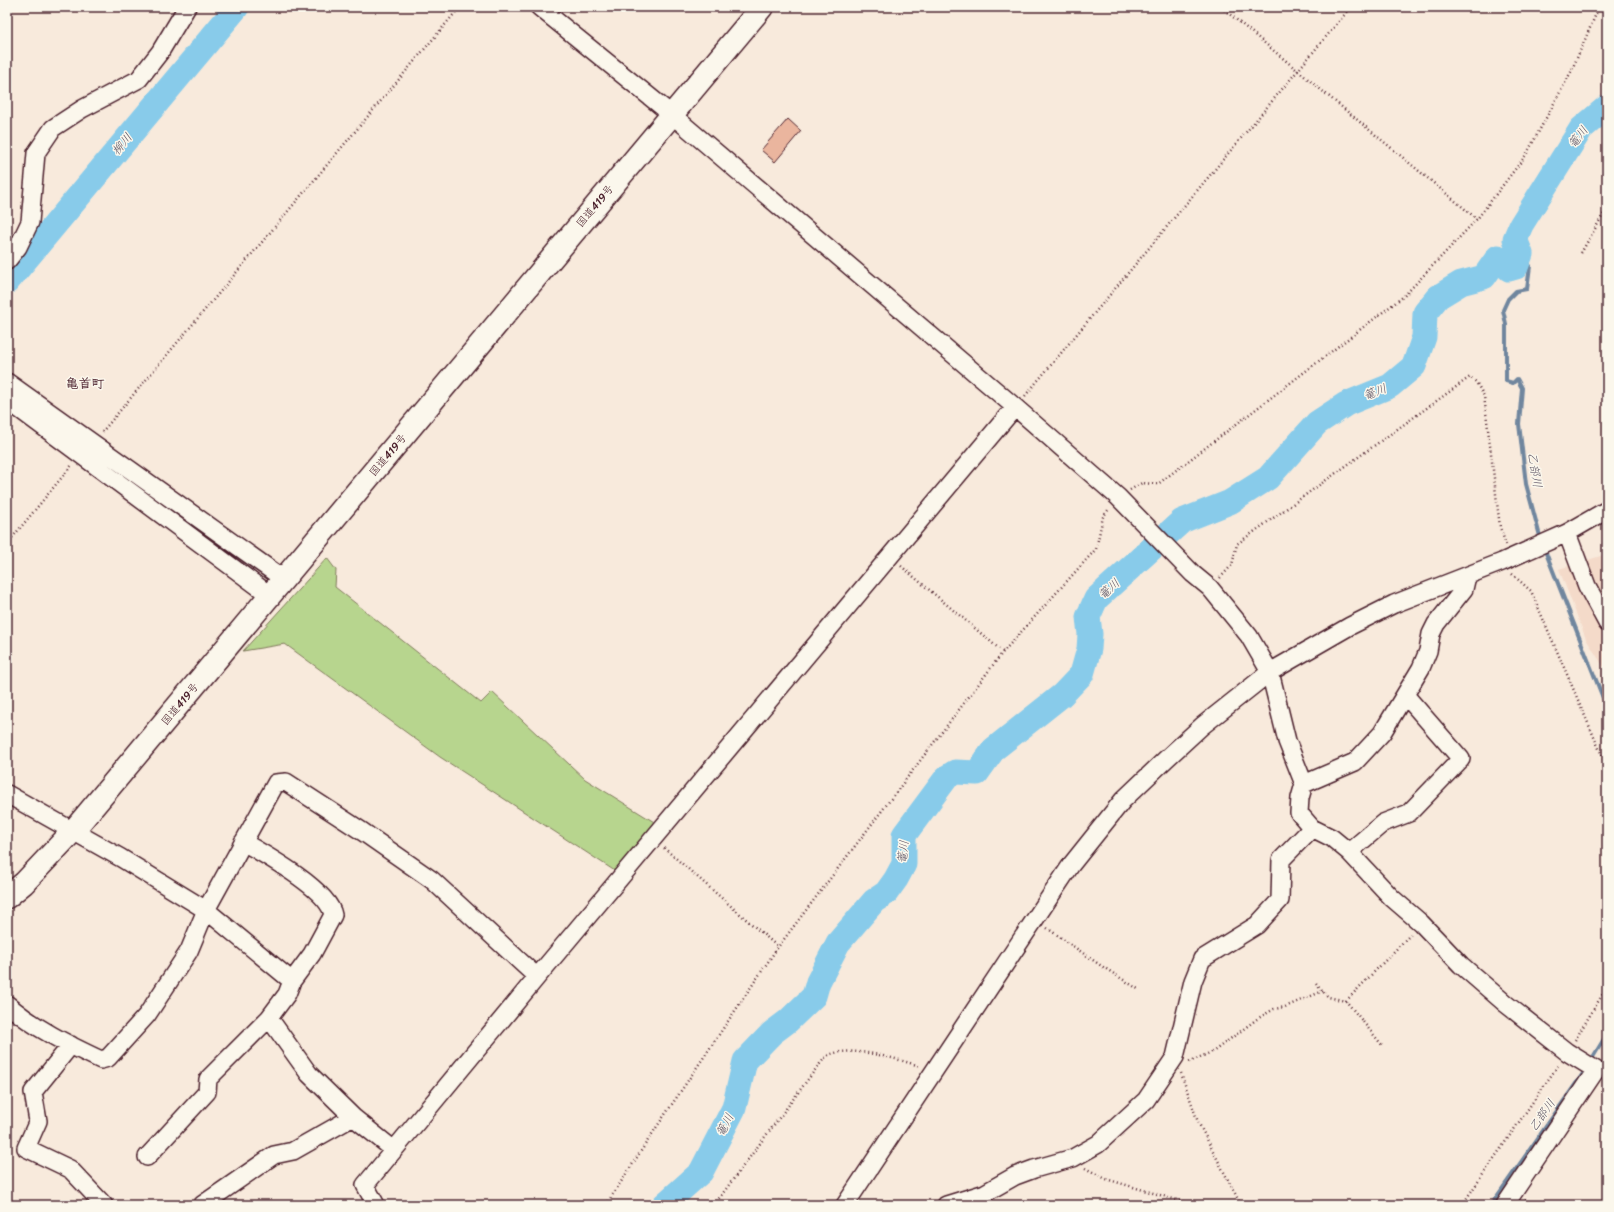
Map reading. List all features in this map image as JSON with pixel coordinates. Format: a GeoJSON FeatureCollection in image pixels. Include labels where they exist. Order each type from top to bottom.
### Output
{"type":"FeatureCollection","features":[{"type":"Feature","properties":{"kind":"highway","name":"国道419号"},"geometry":{"type":"LineString","coordinates":[[7,897],[24,883],[73,831],[278,588],[671,114],[762,7]]}},
{"type":"Feature","properties":{"kind":"street"},"geometry":{"type":"LineString","coordinates":[[7,261],[18,248],[30,222],[36,154],[53,128],[82,110],[138,80],[160,52],[187,7]]}},
{"type":"Feature","properties":{"kind":"street"},"geometry":{"type":"LineString","coordinates":[[539,7],[671,114],[1015,407],[1118,497],[1193,574],[1210,588],[1249,636],[1270,672],[1287,741],[1304,784],[1300,798],[1299,813],[1312,828],[1332,838],[1349,852],[1392,898],[1421,923],[1461,965],[1506,1004],[1569,1053],[1596,1070],[1505,1205]]}},
{"type":"Feature","properties":{"kind":"street"},"geometry":{"type":"LineString","coordinates":[[7,382],[86,450]]}},
{"type":"Feature","properties":{"kind":"street"},"geometry":{"type":"LineString","coordinates":[[7,400],[86,450],[278,588]]}},
{"type":"Feature","properties":{"kind":"street"},"geometry":{"type":"LineString","coordinates":[[376,1205],[365,1185],[537,977],[1015,407]]}},
{"type":"Feature","properties":{"kind":"street"},"geometry":{"type":"LineString","coordinates":[[845,1205],[1071,865],[1123,800],[1202,726],[1270,672],[1350,626],[1394,604],[1467,576],[1567,533],[1607,510]]}},
{"type":"Feature","properties":{"kind":"street"},"geometry":{"type":"LineString","coordinates":[[1567,533],[1587,586],[1607,623]]}},
{"type":"Feature","properties":{"kind":"street"},"geometry":{"type":"LineString","coordinates":[[1304,784],[1355,762],[1382,733],[1406,696],[1428,651],[1431,634],[1436,624],[1464,589],[1467,576]]}},
{"type":"Feature","properties":{"kind":"street"},"geometry":{"type":"LineString","coordinates":[[1349,852],[1383,823],[1409,813],[1461,759],[1406,696]]}},
{"type":"Feature","properties":{"kind":"street"},"geometry":{"type":"LineString","coordinates":[[7,1004],[18,1014],[71,1045],[101,1060],[108,1058],[147,1014],[185,957],[206,910],[276,783],[286,782],[363,832],[432,880],[537,977]]}},
{"type":"Feature","properties":{"kind":"street"},"geometry":{"type":"LineString","coordinates":[[7,794],[122,858],[206,910],[292,981]]}},
{"type":"Feature","properties":{"kind":"street"},"geometry":{"type":"LineString","coordinates":[[946,1205],[985,1193],[1015,1176],[1073,1158],[1098,1144],[1146,1100],[1175,1063],[1175,1057],[1193,981],[1202,959],[1257,925],[1280,900],[1281,860],[1312,828]]}},
{"type":"Feature","properties":{"kind":"street"},"geometry":{"type":"LineString","coordinates":[[147,1157],[207,1092],[208,1079],[269,1018],[287,994],[292,981],[326,931],[333,915],[332,909],[291,870],[243,842]]}},
{"type":"Feature","properties":{"kind":"street"},"geometry":{"type":"LineString","coordinates":[[269,1018],[310,1074],[353,1117],[394,1150]]}},
{"type":"Feature","properties":{"kind":"street"},"geometry":{"type":"LineString","coordinates":[[71,1045],[33,1092],[38,1121],[26,1148],[70,1169],[104,1205]]}},
{"type":"Feature","properties":{"kind":"street"},"geometry":{"type":"LineString","coordinates":[[202,1205],[274,1155],[293,1151],[353,1117]]}},
{"type":"Feature","properties":{"kind":"path"},"geometry":{"type":"LineString","coordinates":[[7,544],[460,7]]}},
{"type":"Feature","properties":{"kind":"path"},"geometry":{"type":"LineString","coordinates":[[1221,7],[1477,219]]}},
{"type":"Feature","properties":{"kind":"path"},"geometry":{"type":"LineString","coordinates":[[1015,407],[1351,7]]}},
{"type":"Feature","properties":{"kind":"path"},"geometry":{"type":"LineString","coordinates":[[606,1205],[778,947],[1003,652],[1096,549],[1103,517],[1118,497],[1142,483],[1158,484],[1404,296],[1477,219],[1526,155],[1570,72],[1599,7]]}},
{"type":"Feature","properties":{"kind":"path"},"geometry":{"type":"LineString","coordinates":[[1581,253],[1607,208]]}},
{"type":"Feature","properties":{"kind":"path"},"geometry":{"type":"LineString","coordinates":[[1210,588],[1232,565],[1237,544],[1470,378],[1476,382],[1484,396],[1500,527],[1506,545],[1508,559],[1514,576],[1531,591],[1607,767]]}},
{"type":"Feature","properties":{"kind":"path"},"geometry":{"type":"LineString","coordinates":[[890,557],[1003,652]]}},
{"type":"Feature","properties":{"kind":"path"},"geometry":{"type":"LineString","coordinates":[[653,839],[778,947]]}},
{"type":"Feature","properties":{"kind":"path"},"geometry":{"type":"LineString","coordinates":[[1035,919],[1100,965],[1138,988]]}},
{"type":"Feature","properties":{"kind":"path"},"geometry":{"type":"LineString","coordinates":[[1346,1001],[1421,923]]}},
{"type":"Feature","properties":{"kind":"path"},"geometry":{"type":"LineString","coordinates":[[1316,983],[1328,996],[1346,1001],[1382,1045]]}},
{"type":"Feature","properties":{"kind":"path"},"geometry":{"type":"LineString","coordinates":[[1462,1205],[1569,1053],[1607,987]]}},
{"type":"Feature","properties":{"kind":"path"},"geometry":{"type":"LineString","coordinates":[[1241,1205],[1198,1122],[1175,1063],[1187,1064],[1214,1051],[1257,1019],[1274,1009],[1284,1007],[1323,991]]}},
{"type":"Feature","properties":{"kind":"path"},"geometry":{"type":"LineString","coordinates":[[714,1205],[818,1066],[830,1054],[850,1052],[887,1057],[934,1069]]}},
{"type":"Feature","properties":{"kind":"path"},"geometry":{"type":"LineString","coordinates":[[1073,1158],[1077,1163],[1106,1180],[1194,1205]]}},
{"type":"Feature","properties":{"kind":"shaded area"},"geometry":{"type":"Polygon","coordinates":[[[1607,554],[1607,672],[1586,639],[1559,569],[1607,554]]]}},
{"type":"Feature","properties":{"kind":"green space"},"geometry":{"type":"Polygon","coordinates":[[[327,558],[336,570],[335,587],[481,703],[492,692],[585,779],[659,825],[618,873],[440,757],[285,644],[243,651],[327,558]]]}},
{"type":"Feature","properties":{"kind":"building"},"geometry":{"type":"Polygon","coordinates":[[[788,119],[801,131],[775,162],[761,150],[788,119]]]}},
{"type":"Feature","properties":{"kind":"waterway","name":"柳川"},"geometry":{"type":"LineString","coordinates":[[7,282],[237,7]]}},
{"type":"Feature","properties":{"kind":"waterway","name":"篭川"},"geometry":{"type":"LineString","coordinates":[[664,1205],[701,1172],[734,1108],[745,1061],[772,1033],[788,1021],[814,996],[818,982],[838,943],[874,901],[886,893],[896,879],[904,864],[904,835],[947,777],[955,772],[977,773],[994,749],[1062,695],[1082,674],[1089,649],[1090,634],[1088,617],[1096,599],[1182,521],[1230,502],[1268,478],[1317,423],[1346,404],[1390,386],[1414,366],[1424,337],[1425,313],[1438,297],[1461,283],[1484,277],[1498,257],[1509,269],[1516,267],[1521,254],[1515,239],[1521,225],[1581,129],[1607,107]]}},
{"type":"Feature","properties":{"kind":"waterway","name":"乙部川"},"geometry":{"type":"LineString","coordinates":[[1521,254],[1530,266],[1527,289],[1516,291],[1508,299],[1503,310],[1506,324],[1506,381],[1513,383],[1517,379],[1522,388],[1519,424],[1526,484],[1541,540]]}},
{"type":"Feature","properties":{"kind":"waterway","name":"乙部川"},"geometry":{"type":"LineString","coordinates":[[1544,548],[1607,708]]}},
{"type":"Feature","properties":{"kind":"waterway","name":"乙部川"},"geometry":{"type":"LineString","coordinates":[[1590,1062],[1607,1034]]}},
{"type":"Feature","properties":{"kind":"waterway","name":"乙部川"},"geometry":{"type":"LineString","coordinates":[[1491,1205],[1587,1068]]}},
{"type":"Feature","properties":{"kind":"district","name":"亀首町"},"geometry":{"type":"Point","coordinates":[85,383]}}]}
